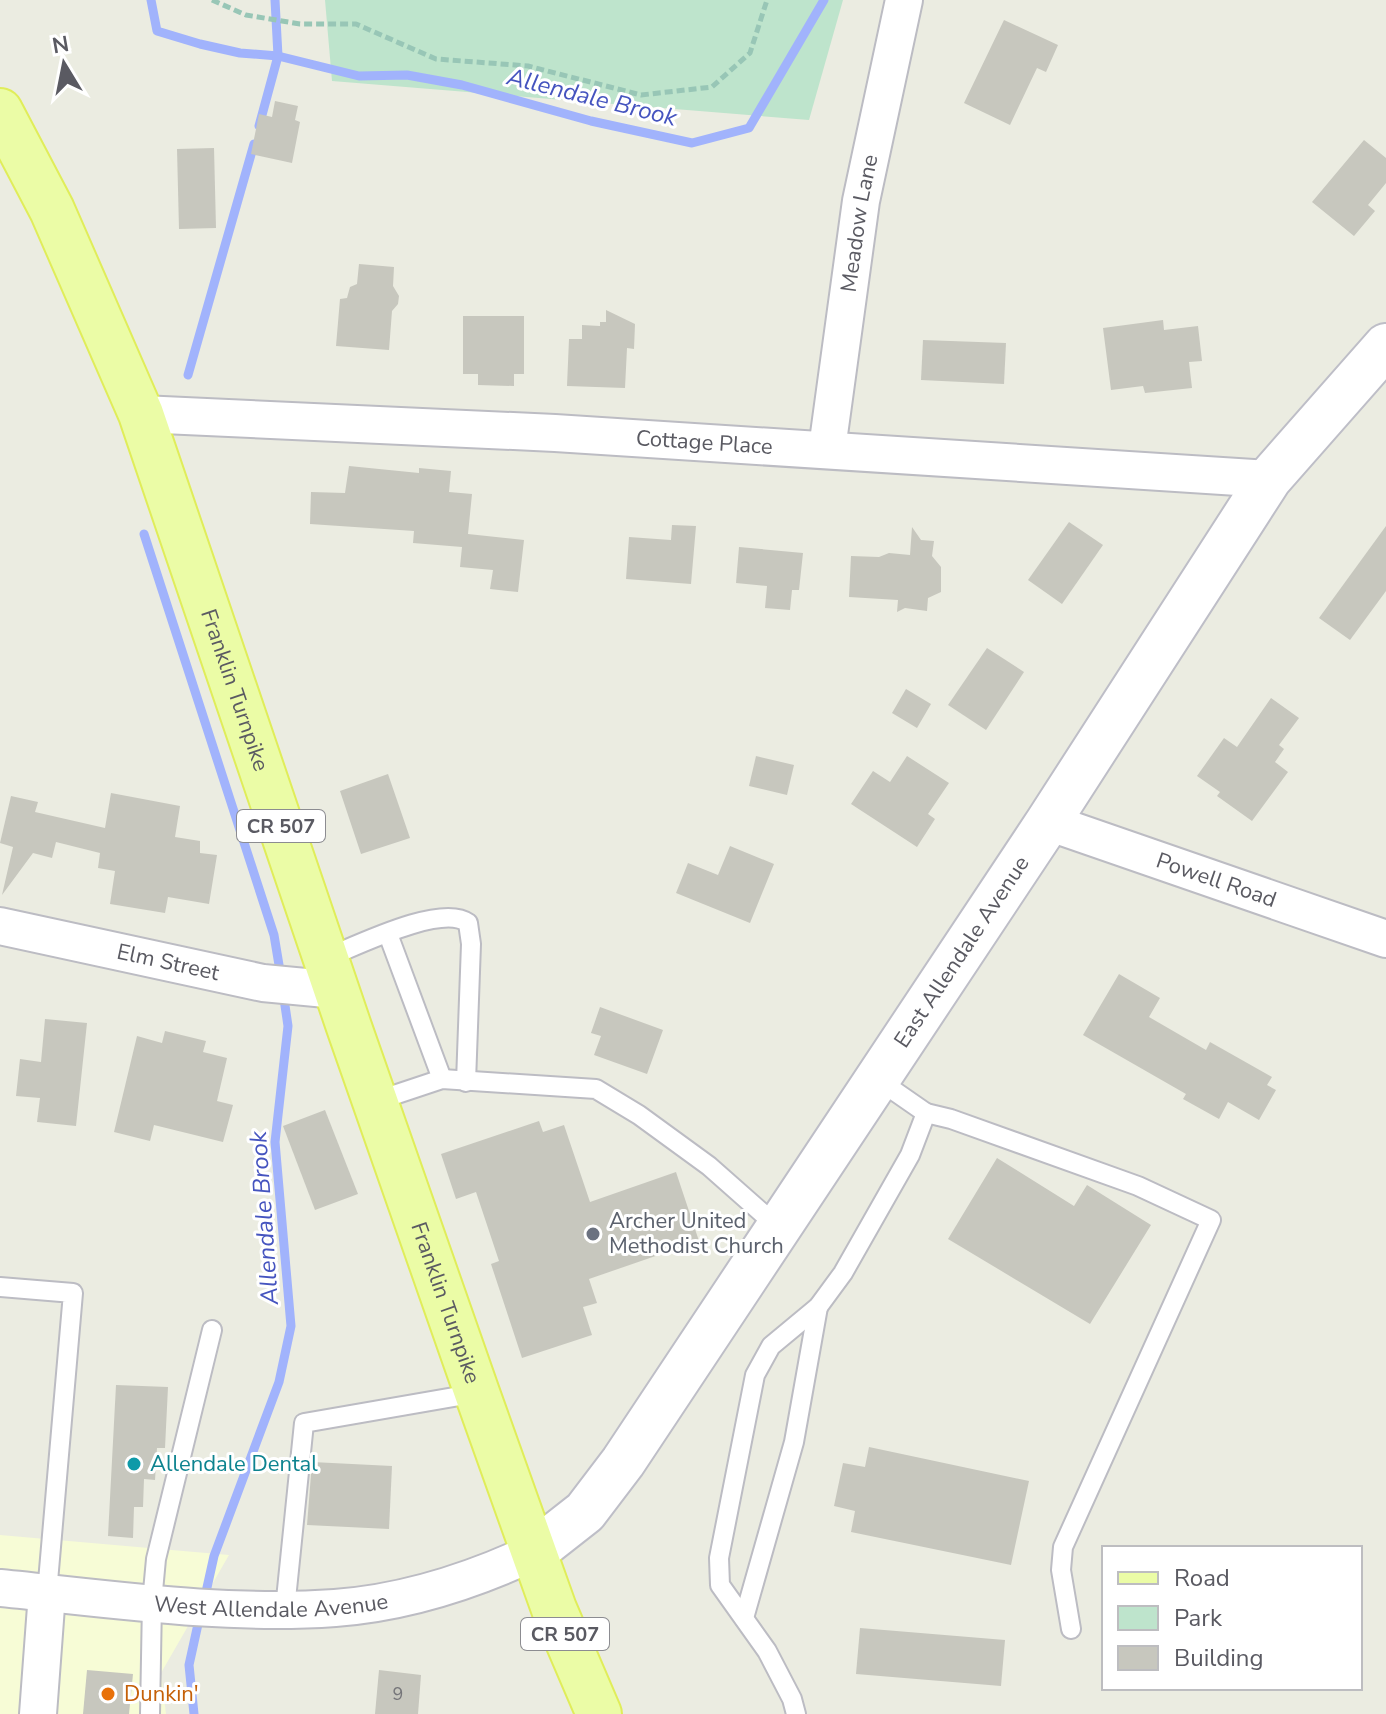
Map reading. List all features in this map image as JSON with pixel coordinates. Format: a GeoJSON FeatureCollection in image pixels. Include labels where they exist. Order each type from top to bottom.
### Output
{"type":"FeatureCollection","features":[{"type":"Feature","properties":{"kind":"main road","name":"Franklin Turnpike"},"geometry":{"type":"LineString","coordinates":[[0,111],[52,210],[141,414],[321,978],[376,1101],[534,1552]]}},
{"type":"Feature","properties":{"kind":"main road","name":"East Allendale Avenue"},"geometry":{"type":"LineString","coordinates":[[534,1552],[585,1512],[623,1462],[1048,822],[1269,479],[1386,346]]}},
{"type":"Feature","properties":{"kind":"main road","name":"CR 507"},"geometry":{"type":"LineString","coordinates":[[534,1552],[554,1609],[599,1714]]}},
{"type":"Feature","properties":{"kind":"street","name":"Meadow Lane"},"geometry":{"type":"LineString","coordinates":[[827,449],[861,201],[904,0]]}},
{"type":"Feature","properties":{"kind":"street","name":"Cottage Place"},"geometry":{"type":"LineString","coordinates":[[141,414],[555,433],[1269,479]]}},
{"type":"Feature","properties":{"kind":"street","name":"Powell Road"},"geometry":{"type":"LineString","coordinates":[[1048,822],[1386,939]]}},
{"type":"Feature","properties":{"kind":"street","name":"Elm Street"},"geometry":{"type":"LineString","coordinates":[[0,926],[263,983],[321,978]]}},
{"type":"Feature","properties":{"kind":"street","name":"West Allendale Avenue"},"geometry":{"type":"LineString","coordinates":[[0,1588],[227,1607],[337,1608],[388,1600],[492,1572],[534,1552]]}},
{"type":"Feature","properties":{"kind":"street"},"geometry":{"type":"LineString","coordinates":[[38,1714],[47,1593]]}},
{"type":"Feature","properties":{"kind":"lane"},"geometry":{"type":"LineString","coordinates":[[321,978],[388,934],[438,916],[457,917],[468,923],[471,944],[466,1082]]}},
{"type":"Feature","properties":{"kind":"lane"},"geometry":{"type":"LineString","coordinates":[[388,934],[442,1079]]}},
{"type":"Feature","properties":{"kind":"lane"},"geometry":{"type":"LineString","coordinates":[[376,1101],[442,1079],[596,1089],[639,1115],[709,1166],[778,1227]]}},
{"type":"Feature","properties":{"kind":"lane"},"geometry":{"type":"LineString","coordinates":[[877,1079],[926,1113],[951,1119],[1138,1186],[1211,1220],[1063,1547],[1061,1570],[1071,1629]]}},
{"type":"Feature","properties":{"kind":"lane"},"geometry":{"type":"LineString","coordinates":[[796,1714],[792,1699],[767,1651],[720,1585],[719,1558],[755,1375],[771,1346],[818,1307],[843,1273],[910,1155],[926,1113]]}},
{"type":"Feature","properties":{"kind":"lane"},"geometry":{"type":"LineString","coordinates":[[0,1287],[73,1293],[47,1593]]}},
{"type":"Feature","properties":{"kind":"lane"},"geometry":{"type":"LineString","coordinates":[[744,1618],[794,1442],[818,1307]]}},
{"type":"Feature","properties":{"kind":"lane"},"geometry":{"type":"LineString","coordinates":[[150,1714],[160,1602],[156,1559],[212,1330]]}},
{"type":"Feature","properties":{"kind":"lane"},"geometry":{"type":"LineString","coordinates":[[285,1609],[304,1423],[477,1393]]}},
{"type":"Feature","properties":{"kind":"path"},"geometry":{"type":"LineString","coordinates":[[212,0],[246,15],[294,23],[356,24],[436,59],[528,66],[641,95],[712,87],[750,53],[767,0]]}},
{"type":"Feature","properties":{"kind":"shaded area"},"geometry":{"type":"Polygon","coordinates":[[[0,1535],[229,1555],[161,1673],[166,1714],[0,1714],[0,1535]]]}},
{"type":"Feature","properties":{"kind":"green space"},"geometry":{"type":"Polygon","coordinates":[[[325,0],[843,0],[809,120],[332,81],[325,0]]]}},
{"type":"Feature","properties":{"kind":"building"},"geometry":{"type":"Polygon","coordinates":[[[1004,20],[1058,45],[1046,72],[1037,68],[1010,125],[964,103],[1004,20]]]}},
{"type":"Feature","properties":{"kind":"building"},"geometry":{"type":"Polygon","coordinates":[[[275,101],[298,106],[295,120],[300,122],[292,163],[251,154],[259,114],[272,117],[275,101]]]}},
{"type":"Feature","properties":{"kind":"building"},"geometry":{"type":"Polygon","coordinates":[[[1364,140],[1386,158],[1386,183],[1368,205],[1375,211],[1354,236],[1312,202],[1364,140]]]}},
{"type":"Feature","properties":{"kind":"building"},"geometry":{"type":"Polygon","coordinates":[[[214,148],[216,228],[179,229],[177,149],[214,148]]]}},
{"type":"Feature","properties":{"kind":"building"},"geometry":{"type":"Polygon","coordinates":[[[359,264],[394,267],[393,286],[399,296],[398,304],[392,311],[389,350],[336,346],[340,299],[347,298],[350,287],[357,284],[359,264]]]}},
{"type":"Feature","properties":{"kind":"building"},"geometry":{"type":"Polygon","coordinates":[[[606,310],[635,324],[634,349],[627,348],[625,388],[567,386],[569,339],[582,339],[582,325],[600,326],[600,322],[606,322],[606,310]]]}},
{"type":"Feature","properties":{"kind":"building"},"geometry":{"type":"Polygon","coordinates":[[[463,316],[524,316],[524,374],[514,374],[514,386],[478,385],[478,374],[463,374],[463,316]]]}},
{"type":"Feature","properties":{"kind":"building"},"geometry":{"type":"Polygon","coordinates":[[[1163,320],[1164,330],[1198,326],[1202,361],[1189,362],[1192,388],[1145,393],[1143,386],[1111,390],[1103,328],[1163,320]]]}},
{"type":"Feature","properties":{"kind":"building"},"geometry":{"type":"Polygon","coordinates":[[[923,340],[1006,343],[1004,384],[921,380],[923,340]]]}},
{"type":"Feature","properties":{"kind":"building"},"geometry":{"type":"Polygon","coordinates":[[[349,466],[419,473],[419,468],[451,471],[449,492],[472,494],[468,534],[524,540],[518,592],[490,589],[493,570],[460,567],[462,547],[413,543],[414,531],[310,524],[311,492],[345,493],[349,466]]]}},
{"type":"Feature","properties":{"kind":"building"},"geometry":{"type":"Polygon","coordinates":[[[1069,522],[1103,545],[1062,604],[1028,580],[1069,522]]]}},
{"type":"Feature","properties":{"kind":"building"},"geometry":{"type":"Polygon","coordinates":[[[672,525],[696,526],[691,584],[626,579],[629,537],[671,540],[672,525]]]}},
{"type":"Feature","properties":{"kind":"building"},"geometry":{"type":"Polygon","coordinates":[[[1386,526],[1386,591],[1350,640],[1319,618],[1386,526]]]}},
{"type":"Feature","properties":{"kind":"building"},"geometry":{"type":"Polygon","coordinates":[[[912,527],[921,540],[934,541],[932,556],[941,567],[941,592],[928,598],[927,611],[905,608],[897,612],[898,600],[849,597],[851,556],[910,555],[912,527]]]}},
{"type":"Feature","properties":{"kind":"building"},"geometry":{"type":"Polygon","coordinates":[[[739,547],[803,553],[799,590],[792,590],[790,610],[765,608],[767,586],[736,583],[739,547]]]}},
{"type":"Feature","properties":{"kind":"building"},"geometry":{"type":"Polygon","coordinates":[[[987,648],[1024,672],[986,730],[948,705],[987,648]]]}},
{"type":"Feature","properties":{"kind":"building"},"geometry":{"type":"Polygon","coordinates":[[[906,689],[931,704],[917,728],[892,713],[906,689]]]}},
{"type":"Feature","properties":{"kind":"building"},"geometry":{"type":"Polygon","coordinates":[[[1271,698],[1299,718],[1279,745],[1284,749],[1275,762],[1288,772],[1252,821],[1217,796],[1220,792],[1197,776],[1224,738],[1237,747],[1271,698]]]}},
{"type":"Feature","properties":{"kind":"building"},"geometry":{"type":"Polygon","coordinates":[[[756,756],[794,765],[787,795],[749,786],[756,756]]]}},
{"type":"Feature","properties":{"kind":"building"},"geometry":{"type":"Polygon","coordinates":[[[907,756],[949,783],[928,814],[935,819],[917,847],[851,804],[873,771],[890,782],[907,756]]]}},
{"type":"Feature","properties":{"kind":"building"},"geometry":{"type":"Polygon","coordinates":[[[388,774],[410,838],[361,854],[340,791],[388,774]]]}},
{"type":"Feature","properties":{"kind":"building"},"geometry":{"type":"Polygon","coordinates":[[[111,793],[180,806],[175,837],[200,841],[200,853],[217,855],[209,904],[168,897],[165,913],[110,904],[115,871],[98,868],[100,853],[56,842],[52,858],[33,853],[2,895],[13,847],[0,843],[11,796],[38,802],[35,812],[105,828],[111,793]]]}},
{"type":"Feature","properties":{"kind":"building"},"geometry":{"type":"Polygon","coordinates":[[[730,846],[774,864],[750,923],[676,893],[688,863],[718,875],[730,846]]]}},
{"type":"Feature","properties":{"kind":"building"},"geometry":{"type":"Polygon","coordinates":[[[1119,974],[1160,998],[1149,1017],[1206,1050],[1210,1042],[1272,1077],[1267,1085],[1276,1090],[1259,1120],[1228,1102],[1219,1119],[1183,1099],[1186,1094],[1083,1035],[1119,974]]]}},
{"type":"Feature","properties":{"kind":"building"},"geometry":{"type":"Polygon","coordinates":[[[600,1007],[663,1030],[647,1074],[594,1055],[601,1036],[591,1033],[600,1007]]]}},
{"type":"Feature","properties":{"kind":"building"},"geometry":{"type":"Polygon","coordinates":[[[45,1019],[87,1023],[76,1126],[37,1122],[40,1098],[16,1096],[20,1059],[41,1062],[45,1019]]]}},
{"type":"Feature","properties":{"kind":"building"},"geometry":{"type":"Polygon","coordinates":[[[165,1031],[206,1041],[203,1052],[227,1058],[217,1101],[233,1105],[223,1142],[154,1125],[150,1141],[114,1132],[137,1036],[162,1043],[165,1031]]]}},
{"type":"Feature","properties":{"kind":"building"},"geometry":{"type":"Polygon","coordinates":[[[325,1110],[358,1194],[315,1210],[283,1126],[325,1110]]]}},
{"type":"Feature","properties":{"kind":"building","name":"Archer United Methodist Church"},"geometry":{"type":"Polygon","coordinates":[[[539,1121],[543,1132],[564,1125],[590,1202],[676,1172],[699,1241],[589,1279],[597,1303],[583,1307],[592,1335],[522,1358],[491,1264],[499,1261],[476,1192],[456,1199],[441,1154],[539,1121]]]}},
{"type":"Feature","properties":{"kind":"building"},"geometry":{"type":"Polygon","coordinates":[[[997,1158],[1074,1206],[1087,1185],[1151,1225],[1090,1324],[948,1239],[997,1158]]]}},
{"type":"Feature","properties":{"kind":"building","name":"Allendale Dental"},"geometry":{"type":"Polygon","coordinates":[[[116,1385],[168,1387],[165,1448],[157,1448],[155,1480],[144,1479],[143,1507],[134,1507],[133,1538],[108,1536],[116,1385]]]}},
{"type":"Feature","properties":{"kind":"building"},"geometry":{"type":"Polygon","coordinates":[[[869,1447],[1029,1481],[1011,1565],[851,1532],[855,1511],[834,1506],[843,1463],[865,1467],[869,1447]]]}},
{"type":"Feature","properties":{"kind":"building"},"geometry":{"type":"Polygon","coordinates":[[[312,1462],[392,1466],[389,1529],[307,1525],[312,1462]]]}},
{"type":"Feature","properties":{"kind":"building"},"geometry":{"type":"Polygon","coordinates":[[[860,1628],[1005,1640],[1001,1686],[856,1674],[860,1628]]]}},
{"type":"Feature","properties":{"kind":"building","name":"Dunkin'"},"geometry":{"type":"Polygon","coordinates":[[[87,1670],[133,1674],[129,1714],[83,1714],[87,1670]]]}},
{"type":"Feature","properties":{"kind":"building"},"geometry":{"type":"Polygon","coordinates":[[[379,1670],[421,1675],[418,1714],[375,1714],[379,1670]]]}},
{"type":"Feature","properties":{"kind":"waterway","name":"Allendale Brook"},"geometry":{"type":"LineString","coordinates":[[151,0],[157,31],[200,44],[240,53],[278,56],[359,76],[407,75],[462,85],[591,121],[692,143],[749,128],[824,0]]}},
{"type":"Feature","properties":{"kind":"waterway","name":"Allendale Brook"},"geometry":{"type":"LineString","coordinates":[[259,126],[278,56],[275,0]]}},
{"type":"Feature","properties":{"kind":"waterway","name":"Allendale Brook"},"geometry":{"type":"LineString","coordinates":[[188,375],[254,144]]}},
{"type":"Feature","properties":{"kind":"waterway","name":"Allendale Brook"},"geometry":{"type":"LineString","coordinates":[[144,534],[274,935],[281,977]]}},
{"type":"Feature","properties":{"kind":"waterway","name":"Allendale Brook"},"geometry":{"type":"LineString","coordinates":[[204,1601],[214,1556],[279,1382],[291,1326],[275,1142],[288,1026],[283,992]]}},
{"type":"Feature","properties":{"kind":"waterway","name":"Allendale Brook"},"geometry":{"type":"LineString","coordinates":[[194,1714],[189,1665],[200,1615]]}},
{"type":"Feature","properties":{"kind":"place","name":"Archer United Methodist Church"},"geometry":{"type":"Point","coordinates":[593,1234]}},
{"type":"Feature","properties":{"kind":"place","name":"Allendale Dental"},"geometry":{"type":"Point","coordinates":[134,1464]}},
{"type":"Feature","properties":{"kind":"place","name":"Dunkin'"},"geometry":{"type":"Point","coordinates":[108,1694]}}]}
